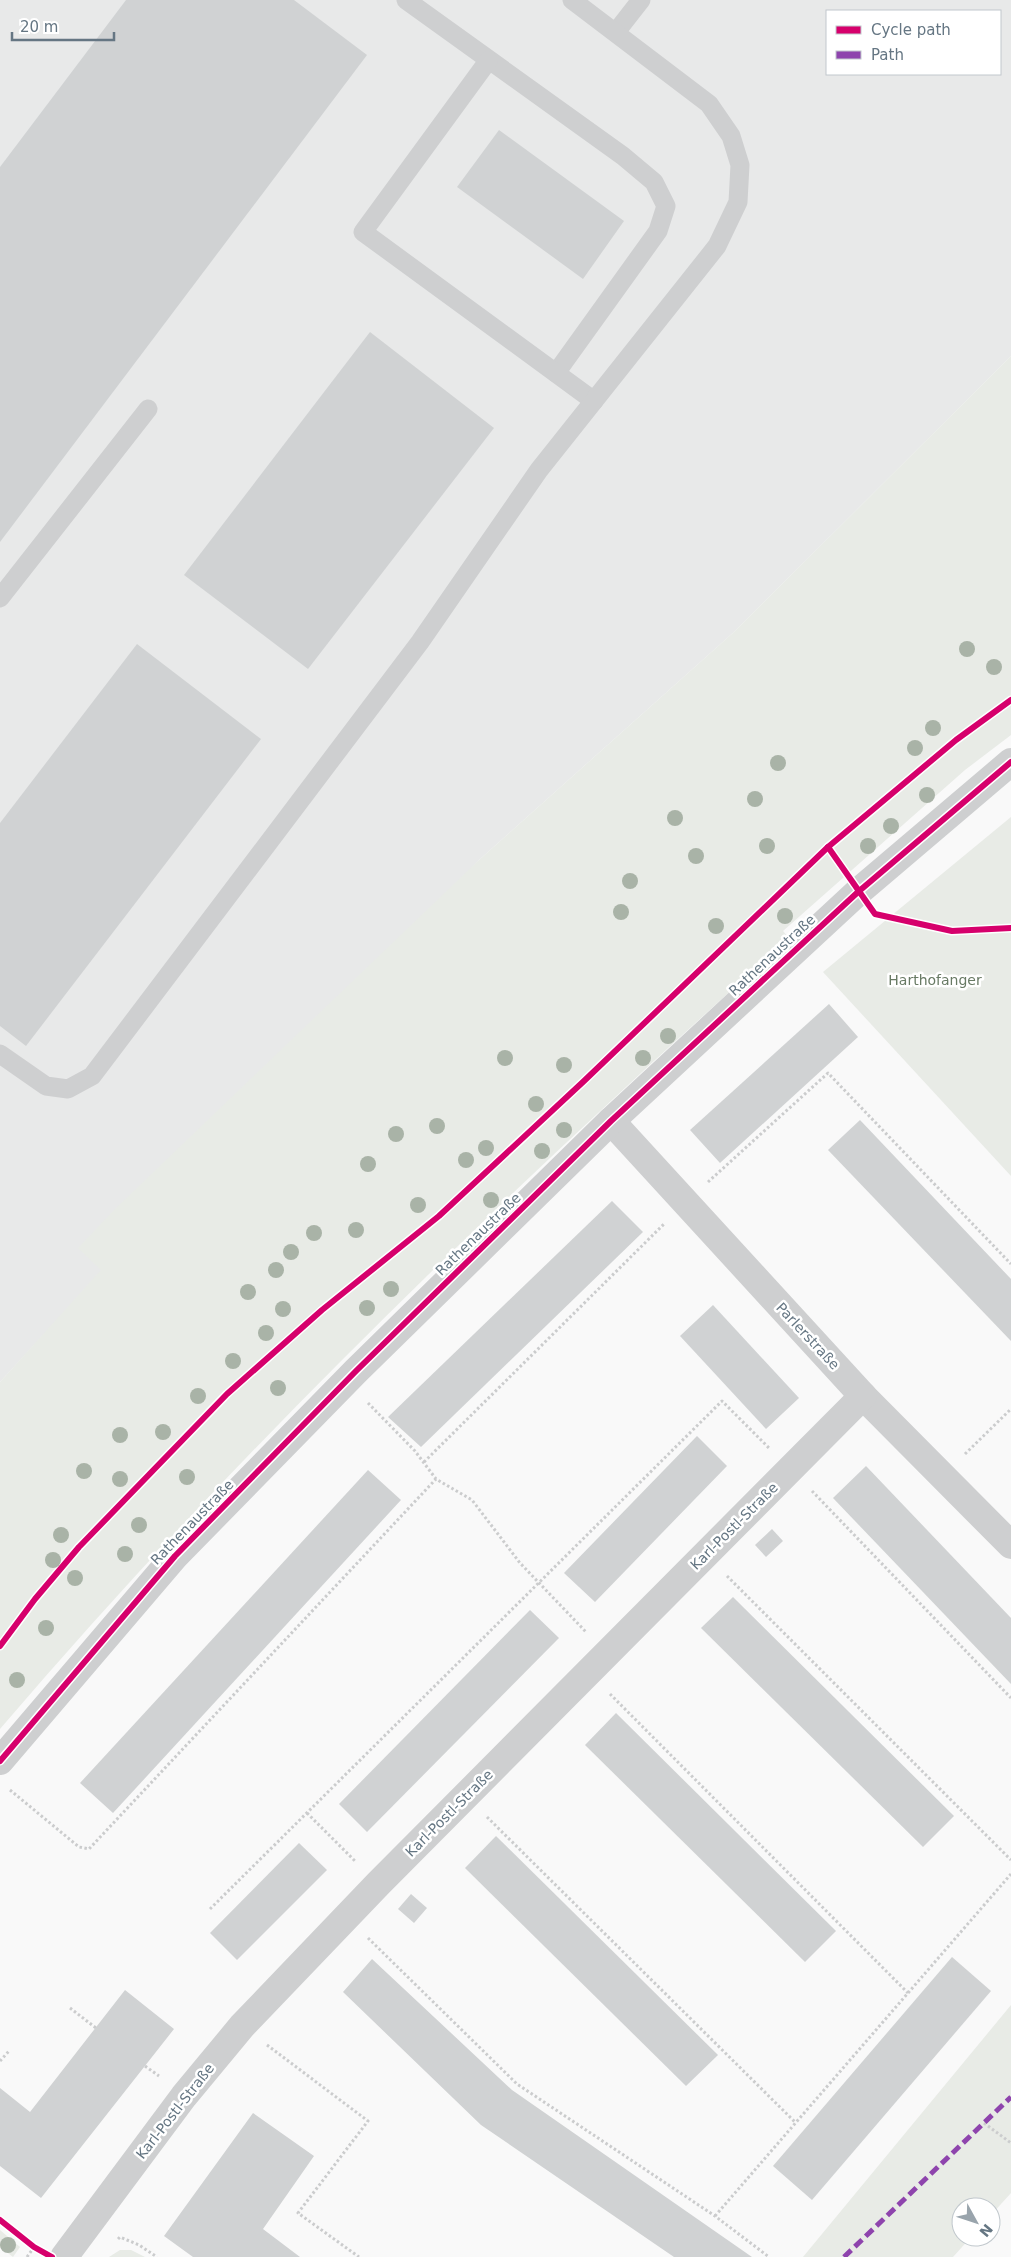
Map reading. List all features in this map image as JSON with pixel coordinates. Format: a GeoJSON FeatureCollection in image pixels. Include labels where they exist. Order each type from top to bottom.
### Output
{"type":"FeatureCollection","features":[{"type":"Feature","properties":{"kind":"street","name":"Rathenaustraße"},"geometry":{"type":"LineString","coordinates":[[0,1762],[174,1556],[347,1381],[611,1121],[858,892],[1011,762]]}},
{"type":"Feature","properties":{"kind":"street","name":"Parlerstraße"},"geometry":{"type":"LineString","coordinates":[[611,1121],[684,1204],[864,1396],[1011,1545]]}},
{"type":"Feature","properties":{"kind":"street","name":"Karl-Postl-Straße"},"geometry":{"type":"LineString","coordinates":[[64,2257],[184,2096],[242,2026],[346,1916],[864,1396]]}},
{"type":"Feature","properties":{"kind":"lane"},"geometry":{"type":"LineString","coordinates":[[406,0],[488,61],[623,156],[654,182],[666,206],[658,230],[556,373]]}},
{"type":"Feature","properties":{"kind":"lane"},"geometry":{"type":"LineString","coordinates":[[0,1054],[46,1086],[68,1089],[92,1076],[365,717],[485,550],[539,470],[718,246],[738,202],[740,165],[731,136],[709,104],[572,0]]}},
{"type":"Feature","properties":{"kind":"lane"},"geometry":{"type":"LineString","coordinates":[[616,32],[641,0]]}},
{"type":"Feature","properties":{"kind":"lane"},"geometry":{"type":"LineString","coordinates":[[488,61],[363,232],[594,401]]}},
{"type":"Feature","properties":{"kind":"lane"},"geometry":{"type":"LineString","coordinates":[[0,598],[148,409]]}},
{"type":"Feature","properties":{"kind":"path"},"geometry":{"type":"LineString","coordinates":[[424,1462],[684,1204],[828,1073],[1011,1264]]}},
{"type":"Feature","properties":{"kind":"path"},"geometry":{"type":"LineString","coordinates":[[347,1381],[424,1462],[436,1479],[472,1500],[597,1663],[908,1993]]}},
{"type":"Feature","properties":{"kind":"path"},"geometry":{"type":"LineString","coordinates":[[942,1476],[1011,1409]]}},
{"type":"Feature","properties":{"kind":"path"},"geometry":{"type":"LineString","coordinates":[[7,1788],[79,1847],[89,1849],[436,1479]]}},
{"type":"Feature","properties":{"kind":"path"},"geometry":{"type":"LineString","coordinates":[[706,1555],[1011,1860]]}},
{"type":"Feature","properties":{"kind":"path"},"geometry":{"type":"LineString","coordinates":[[466,1796],[796,2123]]}},
{"type":"Feature","properties":{"kind":"path"},"geometry":{"type":"LineString","coordinates":[[307,1813],[378,1884]]}},
{"type":"Feature","properties":{"kind":"path"},"geometry":{"type":"LineString","coordinates":[[715,2216],[1011,1874]]}},
{"type":"Feature","properties":{"kind":"path"},"geometry":{"type":"LineString","coordinates":[[346,1916],[517,2084],[715,2216],[769,2257]]}},
{"type":"Feature","properties":{"kind":"path"},"geometry":{"type":"LineString","coordinates":[[70,2008],[96,2028]]}},
{"type":"Feature","properties":{"kind":"path"},"geometry":{"type":"LineString","coordinates":[[242,2026],[368,2121],[298,2214],[359,2257]]}},
{"type":"Feature","properties":{"kind":"path"},"geometry":{"type":"LineString","coordinates":[[0,2061],[9,2051]]}},
{"type":"Feature","properties":{"kind":"path"},"geometry":{"type":"LineString","coordinates":[[984,2122],[1011,2143]]}},
{"type":"Feature","properties":{"kind":"path"},"geometry":{"type":"LineString","coordinates":[[114,2242],[120,2237],[139,2245],[157,2257]]}},
{"type":"Feature","properties":{"kind":"path"},"geometry":{"type":"LineString","coordinates":[[27,2257],[34,2247]]}},
{"type":"Feature","properties":{"kind":"shaded area"},"geometry":{"type":"Polygon","coordinates":[[[0,0],[1011,0],[1011,356],[735,631],[479,860],[0,1382],[0,0]]]}},
{"type":"Feature","properties":{"kind":"green space"},"geometry":{"type":"Polygon","coordinates":[[[1011,356],[1011,735],[965,770],[783,931],[789,938],[583,1127],[381,1321],[186,1521],[0,1729],[0,1382],[101,1270],[78,1248],[115,1209],[479,860],[735,631],[1011,356]]]}},
{"type":"Feature","properties":{"kind":"green space","name":"Harthofanger"},"geometry":{"type":"Polygon","coordinates":[[[1011,817],[1011,1176],[823,972],[1011,817]]]}},
{"type":"Feature","properties":{"kind":"green space"},"geometry":{"type":"Polygon","coordinates":[[[1011,2005],[1011,2193],[1001,2204],[1001,2197],[951,2197],[951,2247],[962,2247],[953,2257],[803,2257],[1011,2005]]]}},
{"type":"Feature","properties":{"kind":"green space"},"geometry":{"type":"Polygon","coordinates":[[[0,2230],[20,2247],[13,2257],[0,2247],[0,2230]]]}},
{"type":"Feature","properties":{"kind":"green space"},"geometry":{"type":"Polygon","coordinates":[[[120,2250],[131,2250],[145,2257],[109,2257],[120,2250]]]}},
{"type":"Feature","properties":{"kind":"building"},"geometry":{"type":"Polygon","coordinates":[[[126,0],[294,0],[367,55],[0,542],[0,167],[126,0]]]}},
{"type":"Feature","properties":{"kind":"building"},"geometry":{"type":"Polygon","coordinates":[[[499,130],[624,221],[583,279],[457,187],[499,130]]]}},
{"type":"Feature","properties":{"kind":"building"},"geometry":{"type":"Polygon","coordinates":[[[370,332],[494,428],[308,669],[184,575],[370,332]]]}},
{"type":"Feature","properties":{"kind":"building"},"geometry":{"type":"Polygon","coordinates":[[[137,644],[261,739],[26,1046],[0,1026],[0,823],[137,644]]]}},
{"type":"Feature","properties":{"kind":"building"},"geometry":{"type":"Polygon","coordinates":[[[829,1004],[858,1037],[720,1163],[690,1130],[829,1004]]]}},
{"type":"Feature","properties":{"kind":"building"},"geometry":{"type":"Polygon","coordinates":[[[860,1120],[1011,1279],[1011,1341],[828,1150],[860,1120]]]}},
{"type":"Feature","properties":{"kind":"building"},"geometry":{"type":"Polygon","coordinates":[[[612,1201],[643,1232],[421,1447],[388,1417],[612,1201]]]}},
{"type":"Feature","properties":{"kind":"building"},"geometry":{"type":"Polygon","coordinates":[[[713,1305],[799,1398],[766,1429],[680,1336],[713,1305]]]}},
{"type":"Feature","properties":{"kind":"building"},"geometry":{"type":"Polygon","coordinates":[[[697,1436],[727,1466],[595,1602],[564,1573],[697,1436]]]}},
{"type":"Feature","properties":{"kind":"building"},"geometry":{"type":"Polygon","coordinates":[[[866,1466],[1011,1618],[1011,1684],[833,1498],[866,1466]]]}},
{"type":"Feature","properties":{"kind":"building"},"geometry":{"type":"Polygon","coordinates":[[[368,1470],[401,1500],[113,1813],[80,1783],[368,1470]]]}},
{"type":"Feature","properties":{"kind":"building"},"geometry":{"type":"Polygon","coordinates":[[[772,1529],[783,1541],[766,1557],[755,1545],[772,1529]]]}},
{"type":"Feature","properties":{"kind":"building"},"geometry":{"type":"Polygon","coordinates":[[[733,1597],[954,1816],[923,1847],[701,1628],[733,1597]]]}},
{"type":"Feature","properties":{"kind":"building"},"geometry":{"type":"Polygon","coordinates":[[[530,1610],[559,1638],[367,1832],[339,1804],[530,1610]]]}},
{"type":"Feature","properties":{"kind":"building"},"geometry":{"type":"Polygon","coordinates":[[[616,1713],[836,1931],[805,1962],[585,1745],[616,1713]]]}},
{"type":"Feature","properties":{"kind":"building"},"geometry":{"type":"Polygon","coordinates":[[[496,1836],[718,2055],[686,2086],[465,1868],[496,1836]]]}},
{"type":"Feature","properties":{"kind":"building"},"geometry":{"type":"Polygon","coordinates":[[[299,1843],[327,1870],[237,1960],[210,1933],[299,1843]]]}},
{"type":"Feature","properties":{"kind":"building"},"geometry":{"type":"Polygon","coordinates":[[[411,1894],[427,1908],[414,1923],[398,1909],[411,1894]]]}},
{"type":"Feature","properties":{"kind":"building"},"geometry":{"type":"Polygon","coordinates":[[[952,1957],[991,1991],[812,2200],[773,2166],[952,1957]]]}},
{"type":"Feature","properties":{"kind":"building"},"geometry":{"type":"Polygon","coordinates":[[[372,1959],[512,2090],[752,2257],[674,2257],[481,2125],[343,1992],[372,1959]]]}},
{"type":"Feature","properties":{"kind":"building"},"geometry":{"type":"Polygon","coordinates":[[[125,1990],[174,2029],[41,2198],[0,2166],[0,2088],[30,2112],[125,1990]]]}},
{"type":"Feature","properties":{"kind":"building"},"geometry":{"type":"Polygon","coordinates":[[[253,2113],[314,2156],[263,2229],[300,2257],[193,2257],[164,2236],[253,2113]]]}},
{"type":"Feature","properties":{"kind":"marked path"},"geometry":{"type":"LineString","coordinates":[[844,2257],[1011,2097]]}},
{"type":"Feature","properties":{"kind":"cycle path"},"geometry":{"type":"LineString","coordinates":[[0,1646],[35,1599],[79,1547],[227,1394],[322,1310],[439,1216],[584,1081],[828,847],[956,740],[1011,700]]}},
{"type":"Feature","properties":{"kind":"cycle path"},"geometry":{"type":"LineString","coordinates":[[0,1761],[175,1556],[356,1371],[611,1121],[858,892],[1011,762]]}},
{"type":"Feature","properties":{"kind":"cycle path"},"geometry":{"type":"LineString","coordinates":[[828,847],[875,914],[952,931],[1011,928]]}},
{"type":"Feature","properties":{"kind":"cycle path"},"geometry":{"type":"LineString","coordinates":[[0,2220],[34,2247],[52,2257]]}}]}
